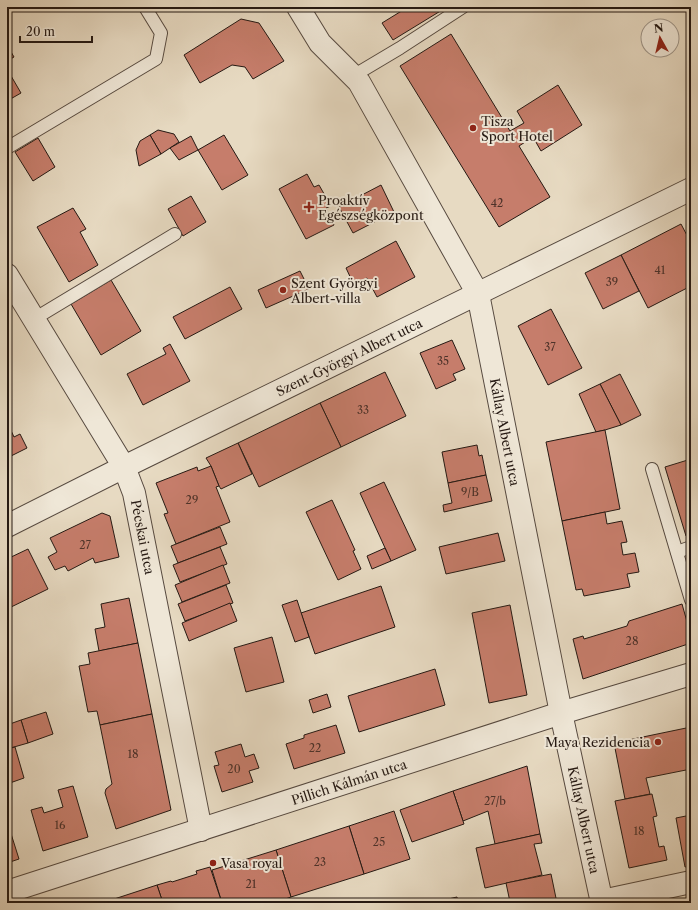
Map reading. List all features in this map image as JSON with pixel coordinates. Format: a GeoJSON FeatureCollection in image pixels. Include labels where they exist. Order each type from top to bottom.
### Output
{"type":"FeatureCollection","features":[{"type":"Feature","properties":{"kind":"street","name":"Kállay Albert utca"},"geometry":{"type":"LineString","coordinates":[[302,8],[320,43],[359,82],[478,294],[561,713],[602,902]]}},
{"type":"Feature","properties":{"kind":"street","name":"Szent-Györgyi Albert utca"},"geometry":{"type":"LineString","coordinates":[[7,526],[124,467],[691,189]]}},
{"type":"Feature","properties":{"kind":"street","name":"Pécskai utca"},"geometry":{"type":"LineString","coordinates":[[7,275],[124,467],[134,493],[201,830]]}},
{"type":"Feature","properties":{"kind":"street","name":"Pillich Kálmán utca"},"geometry":{"type":"LineString","coordinates":[[7,892],[561,713],[691,674]]}},
{"type":"Feature","properties":{"kind":"street"},"geometry":{"type":"LineString","coordinates":[[602,902],[691,882]]}},
{"type":"Feature","properties":{"kind":"lane"},"geometry":{"type":"LineString","coordinates":[[8,144],[156,59],[161,33],[145,7]]}},
{"type":"Feature","properties":{"kind":"lane"},"geometry":{"type":"LineString","coordinates":[[354,76],[463,7]]}},
{"type":"Feature","properties":{"kind":"lane"},"geometry":{"type":"LineString","coordinates":[[34,319],[176,234]]}},
{"type":"Feature","properties":{"kind":"lane"},"geometry":{"type":"LineString","coordinates":[[652,469],[691,600]]}},
{"type":"Feature","properties":{"kind":"lane"},"geometry":{"type":"LineString","coordinates":[[677,552],[691,547]]}},
{"type":"Feature","properties":{"kind":"building"},"geometry":{"type":"Polygon","coordinates":[[[408,7],[447,7],[393,40],[382,23],[408,7]]]}},
{"type":"Feature","properties":{"kind":"building"},"geometry":{"type":"Polygon","coordinates":[[[241,19],[259,23],[284,61],[253,79],[245,67],[232,65],[200,83],[184,55],[241,19]]]}},
{"type":"Feature","properties":{"kind":"building","name":"Tisza Sport Hotel"},"geometry":{"type":"Polygon","coordinates":[[[451,34],[510,131],[524,123],[517,111],[558,85],[582,125],[541,151],[533,137],[519,146],[550,197],[499,227],[400,66],[451,34]]]}},
{"type":"Feature","properties":{"kind":"building"},"geometry":{"type":"Polygon","coordinates":[[[7,45],[14,57],[7,61],[7,45]]]}},
{"type":"Feature","properties":{"kind":"building"},"geometry":{"type":"Polygon","coordinates":[[[7,69],[21,93],[7,101],[7,69]]]}},
{"type":"Feature","properties":{"kind":"building"},"geometry":{"type":"Polygon","coordinates":[[[158,130],[174,134],[179,142],[161,154],[150,135],[158,130]]]}},
{"type":"Feature","properties":{"kind":"building"},"geometry":{"type":"Polygon","coordinates":[[[150,135],[161,154],[139,166],[136,150],[140,141],[150,135]]]}},
{"type":"Feature","properties":{"kind":"building"},"geometry":{"type":"Polygon","coordinates":[[[224,135],[248,175],[222,190],[198,150],[224,135]]]}},
{"type":"Feature","properties":{"kind":"building"},"geometry":{"type":"Polygon","coordinates":[[[191,136],[198,150],[179,160],[170,148],[191,136]]]}},
{"type":"Feature","properties":{"kind":"building"},"geometry":{"type":"Polygon","coordinates":[[[38,138],[55,167],[33,181],[15,152],[38,138]]]}},
{"type":"Feature","properties":{"kind":"building","name":"Proaktív Egészségközpont"},"geometry":{"type":"Polygon","coordinates":[[[307,174],[314,187],[319,185],[331,206],[326,208],[334,225],[306,239],[279,189],[307,174]]]}},
{"type":"Feature","properties":{"kind":"building"},"geometry":{"type":"Polygon","coordinates":[[[381,185],[394,212],[353,233],[339,207],[381,185]]]}},
{"type":"Feature","properties":{"kind":"building"},"geometry":{"type":"Polygon","coordinates":[[[191,196],[206,222],[183,236],[168,209],[191,196]]]}},
{"type":"Feature","properties":{"kind":"building"},"geometry":{"type":"Polygon","coordinates":[[[73,208],[86,229],[80,232],[98,265],[69,282],[37,227],[73,208]]]}},
{"type":"Feature","properties":{"kind":"building"},"geometry":{"type":"Polygon","coordinates":[[[691,222],[691,233],[687,224],[691,222]]]}},
{"type":"Feature","properties":{"kind":"building"},"geometry":{"type":"Polygon","coordinates":[[[681,224],[691,243],[691,286],[648,308],[621,255],[681,224]]]}},
{"type":"Feature","properties":{"kind":"building"},"geometry":{"type":"Polygon","coordinates":[[[396,241],[415,277],[377,297],[367,278],[354,285],[346,268],[396,241]]]}},
{"type":"Feature","properties":{"kind":"building"},"geometry":{"type":"Polygon","coordinates":[[[621,255],[639,291],[603,309],[585,273],[621,255]]]}},
{"type":"Feature","properties":{"kind":"building","name":"Szent Györgyi Albert-villa"},"geometry":{"type":"Polygon","coordinates":[[[300,271],[309,289],[266,308],[258,290],[300,271]]]}},
{"type":"Feature","properties":{"kind":"building"},"geometry":{"type":"Polygon","coordinates":[[[111,280],[141,331],[101,355],[71,304],[111,280]]]}},
{"type":"Feature","properties":{"kind":"building"},"geometry":{"type":"Polygon","coordinates":[[[230,287],[242,309],[185,339],[173,317],[230,287]]]}},
{"type":"Feature","properties":{"kind":"building"},"geometry":{"type":"Polygon","coordinates":[[[551,309],[582,368],[548,385],[518,326],[551,309]]]}},
{"type":"Feature","properties":{"kind":"building"},"geometry":{"type":"Polygon","coordinates":[[[452,340],[465,369],[453,374],[456,380],[436,389],[420,353],[452,340]]]}},
{"type":"Feature","properties":{"kind":"building"},"geometry":{"type":"Polygon","coordinates":[[[170,344],[190,381],[143,405],[127,374],[166,354],[163,348],[170,344]]]}},
{"type":"Feature","properties":{"kind":"building"},"geometry":{"type":"Polygon","coordinates":[[[385,372],[406,416],[341,447],[320,403],[385,372]]]}},
{"type":"Feature","properties":{"kind":"building"},"geometry":{"type":"Polygon","coordinates":[[[620,374],[641,415],[621,425],[600,384],[620,374]]]}},
{"type":"Feature","properties":{"kind":"building"},"geometry":{"type":"Polygon","coordinates":[[[600,384],[621,425],[596,432],[579,394],[600,384]]]}},
{"type":"Feature","properties":{"kind":"building"},"geometry":{"type":"Polygon","coordinates":[[[320,403],[341,447],[259,487],[238,443],[320,403]]]}},
{"type":"Feature","properties":{"kind":"building"},"geometry":{"type":"Polygon","coordinates":[[[7,422],[14,437],[20,434],[27,448],[7,458],[7,422]]]}},
{"type":"Feature","properties":{"kind":"building"},"geometry":{"type":"Polygon","coordinates":[[[605,430],[620,509],[562,521],[546,442],[605,430]]]}},
{"type":"Feature","properties":{"kind":"building"},"geometry":{"type":"Polygon","coordinates":[[[238,443],[252,474],[221,489],[206,458],[238,443]]]}},
{"type":"Feature","properties":{"kind":"building"},"geometry":{"type":"Polygon","coordinates":[[[477,445],[479,456],[482,455],[486,475],[448,483],[442,452],[477,445]]]}},
{"type":"Feature","properties":{"kind":"building"},"geometry":{"type":"Polygon","coordinates":[[[691,459],[691,534],[686,536],[665,467],[691,459]]]}},
{"type":"Feature","properties":{"kind":"building"},"geometry":{"type":"Polygon","coordinates":[[[211,466],[219,486],[216,487],[230,522],[176,544],[164,514],[168,513],[156,483],[197,467],[198,471],[211,466]]]}},
{"type":"Feature","properties":{"kind":"building"},"geometry":{"type":"Polygon","coordinates":[[[486,475],[492,501],[444,512],[443,505],[452,503],[448,483],[486,475]]]}},
{"type":"Feature","properties":{"kind":"building"},"geometry":{"type":"Polygon","coordinates":[[[384,482],[416,550],[391,561],[360,493],[384,482]]]}},
{"type":"Feature","properties":{"kind":"building"},"geometry":{"type":"Polygon","coordinates":[[[332,500],[355,550],[353,551],[361,569],[338,580],[306,512],[332,500]]]}},
{"type":"Feature","properties":{"kind":"building"},"geometry":{"type":"Polygon","coordinates":[[[605,512],[607,524],[622,521],[627,542],[621,543],[623,555],[635,553],[639,572],[627,574],[630,587],[584,596],[582,589],[576,590],[562,521],[605,512]]]}},
{"type":"Feature","properties":{"kind":"building"},"geometry":{"type":"Polygon","coordinates":[[[102,513],[110,516],[119,557],[95,563],[93,558],[68,571],[65,566],[55,570],[48,557],[57,552],[50,538],[102,513]]]}},
{"type":"Feature","properties":{"kind":"building"},"geometry":{"type":"Polygon","coordinates":[[[220,527],[227,544],[178,563],[171,546],[220,527]]]}},
{"type":"Feature","properties":{"kind":"building"},"geometry":{"type":"Polygon","coordinates":[[[498,533],[505,561],[446,574],[439,547],[498,533]]]}},
{"type":"Feature","properties":{"kind":"building"},"geometry":{"type":"Polygon","coordinates":[[[220,547],[227,564],[180,582],[173,565],[220,547]]]}},
{"type":"Feature","properties":{"kind":"building"},"geometry":{"type":"Polygon","coordinates":[[[385,548],[391,561],[372,569],[367,556],[385,548]]]}},
{"type":"Feature","properties":{"kind":"building"},"geometry":{"type":"Polygon","coordinates":[[[28,549],[48,589],[7,609],[7,559],[28,549]]]}},
{"type":"Feature","properties":{"kind":"building"},"geometry":{"type":"Polygon","coordinates":[[[223,565],[230,583],[182,602],[175,585],[223,565]]]}},
{"type":"Feature","properties":{"kind":"building"},"geometry":{"type":"Polygon","coordinates":[[[226,585],[233,603],[185,621],[178,604],[226,585]]]}},
{"type":"Feature","properties":{"kind":"building"},"geometry":{"type":"Polygon","coordinates":[[[381,586],[395,627],[315,654],[301,613],[381,586]]]}},
{"type":"Feature","properties":{"kind":"building"},"geometry":{"type":"Polygon","coordinates":[[[129,598],[138,643],[99,651],[95,629],[105,627],[101,604],[129,598]]]}},
{"type":"Feature","properties":{"kind":"building"},"geometry":{"type":"Polygon","coordinates":[[[297,600],[309,637],[295,642],[282,605],[297,600]]]}},
{"type":"Feature","properties":{"kind":"building"},"geometry":{"type":"Polygon","coordinates":[[[230,603],[237,621],[189,641],[182,623],[230,603]]]}},
{"type":"Feature","properties":{"kind":"building"},"geometry":{"type":"Polygon","coordinates":[[[682,604],[691,636],[691,643],[583,679],[573,639],[583,636],[584,639],[627,626],[629,621],[682,604]]]}},
{"type":"Feature","properties":{"kind":"building"},"geometry":{"type":"Polygon","coordinates":[[[510,605],[527,695],[489,703],[472,613],[510,605]]]}},
{"type":"Feature","properties":{"kind":"building"},"geometry":{"type":"Polygon","coordinates":[[[272,637],[284,682],[246,692],[234,648],[272,637]]]}},
{"type":"Feature","properties":{"kind":"building"},"geometry":{"type":"Polygon","coordinates":[[[138,643],[152,714],[100,725],[97,711],[88,712],[79,666],[90,664],[88,653],[138,643]]]}},
{"type":"Feature","properties":{"kind":"building"},"geometry":{"type":"Polygon","coordinates":[[[435,669],[445,705],[359,732],[348,696],[435,669]]]}},
{"type":"Feature","properties":{"kind":"building"},"geometry":{"type":"Polygon","coordinates":[[[327,694],[331,707],[313,713],[309,700],[327,694]]]}},
{"type":"Feature","properties":{"kind":"building"},"geometry":{"type":"Polygon","coordinates":[[[46,712],[53,734],[28,743],[21,720],[46,712]]]}},
{"type":"Feature","properties":{"kind":"building"},"geometry":{"type":"Polygon","coordinates":[[[152,714],[171,810],[116,829],[105,793],[106,789],[112,784],[100,725],[152,714]]]}},
{"type":"Feature","properties":{"kind":"building"},"geometry":{"type":"Polygon","coordinates":[[[21,720],[28,743],[7,749],[7,725],[21,720]]]}},
{"type":"Feature","properties":{"kind":"building"},"geometry":{"type":"Polygon","coordinates":[[[336,725],[345,753],[294,769],[286,744],[304,738],[304,735],[336,725]]]}},
{"type":"Feature","properties":{"kind":"building"},"geometry":{"type":"Polygon","coordinates":[[[691,727],[691,769],[646,778],[650,794],[625,799],[614,743],[691,727]]]}},
{"type":"Feature","properties":{"kind":"building"},"geometry":{"type":"Polygon","coordinates":[[[241,744],[245,757],[254,754],[259,768],[249,771],[253,782],[222,792],[214,766],[219,765],[215,752],[241,744]]]}},
{"type":"Feature","properties":{"kind":"building"},"geometry":{"type":"Polygon","coordinates":[[[15,747],[24,778],[7,784],[7,749],[15,747]]]}},
{"type":"Feature","properties":{"kind":"building"},"geometry":{"type":"Polygon","coordinates":[[[527,766],[540,834],[495,844],[488,811],[463,821],[453,791],[527,766]]]}},
{"type":"Feature","properties":{"kind":"building"},"geometry":{"type":"Polygon","coordinates":[[[73,786],[88,837],[43,851],[31,810],[42,807],[44,813],[63,807],[58,790],[73,786]]]}},
{"type":"Feature","properties":{"kind":"building"},"geometry":{"type":"Polygon","coordinates":[[[453,791],[464,824],[412,842],[400,810],[453,791]]]}},
{"type":"Feature","properties":{"kind":"building"},"geometry":{"type":"Polygon","coordinates":[[[652,794],[657,816],[653,817],[659,847],[664,846],[667,860],[629,868],[615,801],[652,794]]]}},
{"type":"Feature","properties":{"kind":"building"},"geometry":{"type":"Polygon","coordinates":[[[394,811],[410,859],[364,874],[349,826],[394,811]]]}},
{"type":"Feature","properties":{"kind":"building"},"geometry":{"type":"Polygon","coordinates":[[[691,815],[691,866],[685,867],[676,818],[691,815]]]}},
{"type":"Feature","properties":{"kind":"building"},"geometry":{"type":"Polygon","coordinates":[[[7,821],[19,859],[7,863],[7,821]]]}},
{"type":"Feature","properties":{"kind":"building"},"geometry":{"type":"Polygon","coordinates":[[[349,826],[364,874],[291,897],[276,850],[349,826]]]}},
{"type":"Feature","properties":{"kind":"building"},"geometry":{"type":"Polygon","coordinates":[[[540,834],[542,843],[534,844],[542,875],[485,888],[476,848],[540,834]]]}},
{"type":"Feature","properties":{"kind":"building"},"geometry":{"type":"Polygon","coordinates":[[[276,850],[291,897],[274,903],[222,903],[212,870],[276,850]]]}},
{"type":"Feature","properties":{"kind":"building"},"geometry":{"type":"Polygon","coordinates":[[[210,867],[222,903],[163,903],[157,885],[197,874],[196,871],[210,867]]]}},
{"type":"Feature","properties":{"kind":"building"},"geometry":{"type":"Polygon","coordinates":[[[551,874],[557,903],[506,903],[510,902],[506,883],[551,874]]]}},
{"type":"Feature","properties":{"kind":"building"},"geometry":{"type":"Polygon","coordinates":[[[157,885],[163,903],[102,903],[157,885]]]}},
{"type":"Feature","properties":{"kind":"building"},"geometry":{"type":"Polygon","coordinates":[[[457,897],[458,903],[431,903],[457,897]]]}},
{"type":"Feature","properties":{"kind":"place","name":"Tisza Sport Hotel"},"geometry":{"type":"Point","coordinates":[473,128]}},
{"type":"Feature","properties":{"kind":"place","name":"Proaktív Egészségközpont"},"geometry":{"type":"Point","coordinates":[309,207]}},
{"type":"Feature","properties":{"kind":"place","name":"Szent Györgyi Albert-villa"},"geometry":{"type":"Point","coordinates":[283,290]}},
{"type":"Feature","properties":{"kind":"place","name":"Maya Rezidencia"},"geometry":{"type":"Point","coordinates":[658,742]}},
{"type":"Feature","properties":{"kind":"place","name":"Vasa royal"},"geometry":{"type":"Point","coordinates":[213,863]}}]}
